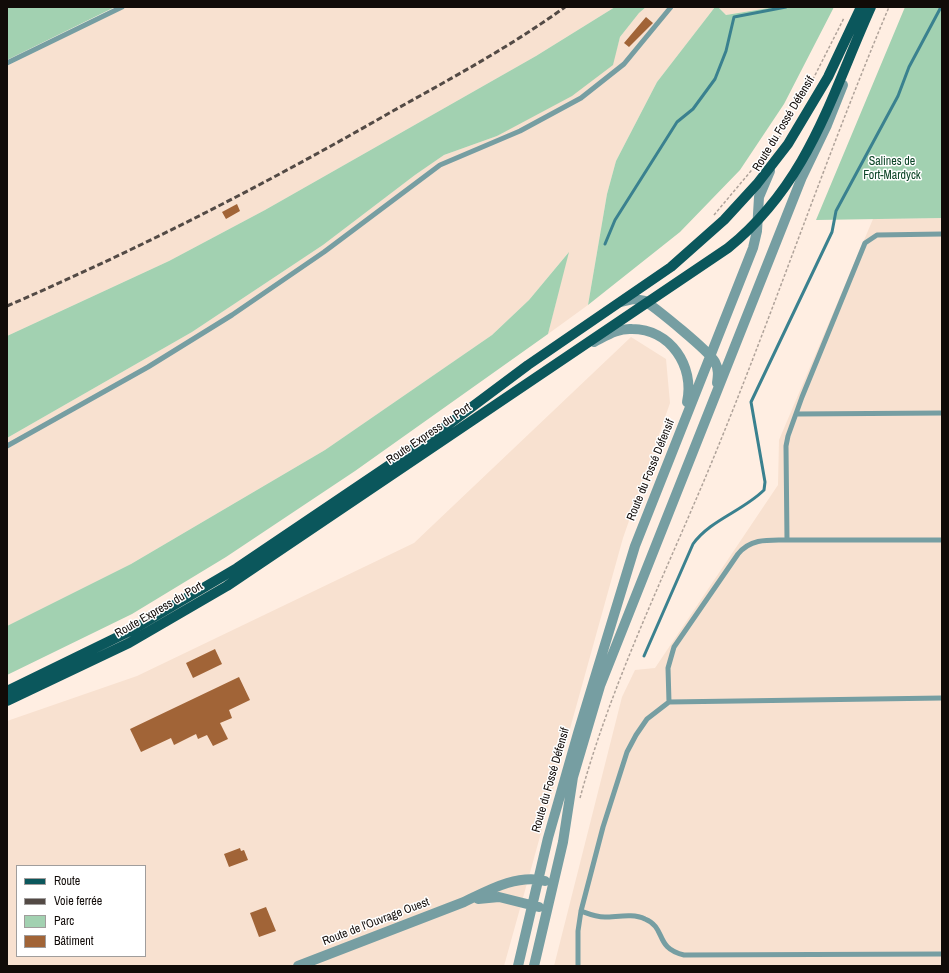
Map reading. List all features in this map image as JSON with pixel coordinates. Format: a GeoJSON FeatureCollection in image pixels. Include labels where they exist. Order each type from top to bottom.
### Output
{"type":"FeatureCollection","features":[{"type":"Feature","properties":{"kind":"main road","name":"Route Express du Port"},"geometry":{"type":"LineString","coordinates":[[8,697],[100,658],[200,603],[269,559],[568,357],[602,336],[647,303],[715,258],[757,222],[789,182],[802,162],[817,134],[868,8]]}},
{"type":"Feature","properties":{"kind":"main road","name":"Route du Fossé Défensif"},"geometry":{"type":"LineString","coordinates":[[773,164],[793,137],[868,8]]}},
{"type":"Feature","properties":{"kind":"main road","name":"Route Express du Port"},"geometry":{"type":"LineString","coordinates":[[8,697],[130,631],[237,568],[437,433],[528,365],[670,267],[706,237],[731,212],[773,164]]}},
{"type":"Feature","properties":{"kind":"street","name":"Route du Fossé Défensif"},"geometry":{"type":"LineString","coordinates":[[534,966],[563,842],[573,777],[597,695],[802,177],[834,108],[868,8]]}},
{"type":"Feature","properties":{"kind":"street","name":"Route du Fossé Défensif"},"geometry":{"type":"LineString","coordinates":[[518,966],[539,879],[578,733],[635,546],[753,248],[760,192],[773,164]]}},
{"type":"Feature","properties":{"kind":"street"},"geometry":{"type":"LineString","coordinates":[[621,302],[637,299],[647,303],[710,356],[716,363],[718,371],[714,399]]}},
{"type":"Feature","properties":{"kind":"street"},"geometry":{"type":"LineString","coordinates":[[602,336],[623,330],[642,330],[657,335],[676,349],[684,364],[689,384],[688,398],[679,435]]}},
{"type":"Feature","properties":{"kind":"street","name":"Route de l'Ouvrage Ouest"},"geometry":{"type":"LineString","coordinates":[[298,966],[518,880],[528,878],[553,882]]}},
{"type":"Feature","properties":{"kind":"street","name":"Route de l'Ouvrage Ouest"},"geometry":{"type":"LineString","coordinates":[[464,902],[494,897],[547,908]]}},
{"type":"Feature","properties":{"kind":"lane"},"geometry":{"type":"LineString","coordinates":[[7,63],[122,7]]}},
{"type":"Feature","properties":{"kind":"lane"},"geometry":{"type":"LineString","coordinates":[[7,446],[148,367],[232,315],[330,248],[440,165],[520,131],[581,98],[628,60],[671,7]]}},
{"type":"Feature","properties":{"kind":"lane"},"geometry":{"type":"LineString","coordinates":[[787,540],[786,441],[802,397],[865,243],[877,235],[942,234]]}},
{"type":"Feature","properties":{"kind":"lane"},"geometry":{"type":"LineString","coordinates":[[796,414],[942,413]]}},
{"type":"Feature","properties":{"kind":"lane"},"geometry":{"type":"LineString","coordinates":[[669,702],[668,668],[672,652],[738,554],[753,542],[787,540],[942,540]]}},
{"type":"Feature","properties":{"kind":"lane"},"geometry":{"type":"LineString","coordinates":[[578,966],[578,931],[581,911],[603,827],[627,752],[636,735],[648,719],[669,702],[942,698]]}},
{"type":"Feature","properties":{"kind":"lane"},"geometry":{"type":"LineString","coordinates":[[581,911],[601,917],[633,916],[646,919],[656,927],[666,947],[675,953],[684,956],[942,954]]}},
{"type":"Feature","properties":{"kind":"path"},"geometry":{"type":"LineString","coordinates":[[580,801],[592,753],[611,700],[722,436],[844,119],[889,7]]}},
{"type":"Feature","properties":{"kind":"path"},"geometry":{"type":"LineString","coordinates":[[803,100],[847,13]]}},
{"type":"Feature","properties":{"kind":"path"},"geometry":{"type":"LineString","coordinates":[[713,216],[760,162],[786,128]]}},
{"type":"Feature","properties":{"kind":"shaded area"},"geometry":{"type":"Polygon","coordinates":[[[125,7],[615,7],[536,56],[265,210],[169,261],[7,336],[7,66],[125,7]]]}},
{"type":"Feature","properties":{"kind":"shaded area"},"geometry":{"type":"Polygon","coordinates":[[[646,7],[715,7],[657,82],[616,161],[607,194],[588,305],[548,334],[568,253],[529,300],[492,335],[325,450],[131,564],[7,626],[7,438],[192,332],[323,245],[415,175],[444,155],[497,136],[612,65],[620,37],[639,13],[646,7]]]}},
{"type":"Feature","properties":{"kind":"shaded area"},"geometry":{"type":"Polygon","coordinates":[[[718,7],[775,7],[726,15],[718,7]]]}},
{"type":"Feature","properties":{"kind":"shaded area"},"geometry":{"type":"Polygon","coordinates":[[[942,218],[942,966],[554,966],[622,697],[635,670],[655,668],[778,485],[779,440],[873,219],[942,218]]]}},
{"type":"Feature","properties":{"kind":"shaded area"},"geometry":{"type":"Polygon","coordinates":[[[631,337],[666,359],[670,403],[623,538],[504,966],[7,966],[7,721],[137,676],[414,543],[631,337]]]}},
{"type":"Feature","properties":{"kind":"green space"},"geometry":{"type":"Polygon","coordinates":[[[7,7],[115,7],[7,60],[7,7]]]}},
{"type":"Feature","properties":{"kind":"green space"},"geometry":{"type":"Polygon","coordinates":[[[615,7],[646,7],[639,13],[620,37],[613,65],[572,96],[497,136],[444,155],[415,175],[323,245],[192,332],[7,438],[7,336],[169,261],[265,210],[536,56],[615,7]]]}},
{"type":"Feature","properties":{"kind":"green space"},"geometry":{"type":"Polygon","coordinates":[[[715,7],[718,7],[726,15],[775,7],[834,7],[784,104],[740,170],[680,232],[588,305],[607,194],[616,161],[657,82],[715,7]]]}},
{"type":"Feature","properties":{"kind":"green space","name":"Salines de Fort-Mardyck"},"geometry":{"type":"Polygon","coordinates":[[[905,7],[942,7],[942,218],[816,220],[905,7]]]}},
{"type":"Feature","properties":{"kind":"green space"},"geometry":{"type":"Polygon","coordinates":[[[569,252],[548,334],[355,471],[226,557],[132,614],[7,675],[7,626],[131,564],[325,450],[492,335],[529,300],[569,252]]]}},
{"type":"Feature","properties":{"kind":"building"},"geometry":{"type":"Polygon","coordinates":[[[646,17],[653,23],[629,47],[624,43],[646,17]]]}},
{"type":"Feature","properties":{"kind":"building"},"geometry":{"type":"Polygon","coordinates":[[[237,204],[240,211],[226,219],[222,212],[237,204]]]}},
{"type":"Feature","properties":{"kind":"building"},"geometry":{"type":"Polygon","coordinates":[[[215,649],[222,664],[193,678],[186,663],[215,649]]]}},
{"type":"Feature","properties":{"kind":"building"},"geometry":{"type":"Polygon","coordinates":[[[239,677],[250,700],[229,710],[232,718],[220,723],[228,739],[213,746],[207,735],[198,739],[196,734],[174,745],[171,738],[141,752],[130,729],[239,677]]]}},
{"type":"Feature","properties":{"kind":"building"},"geometry":{"type":"Polygon","coordinates":[[[240,848],[241,851],[244,850],[248,860],[229,867],[224,854],[240,848]]]}},
{"type":"Feature","properties":{"kind":"building"},"geometry":{"type":"Polygon","coordinates":[[[266,907],[276,931],[259,937],[250,913],[266,907]]]}},
{"type":"Feature","properties":{"kind":"waterway"},"geometry":{"type":"LineString","coordinates":[[605,244],[615,220],[677,122],[693,109],[715,79],[726,51],[734,17],[786,7]]}},
{"type":"Feature","properties":{"kind":"waterway"},"geometry":{"type":"LineString","coordinates":[[644,656],[693,544],[708,528],[746,504],[764,490],[765,482],[751,402],[832,232],[836,211],[898,96],[909,67],[941,7]]}},
{"type":"Feature","properties":{"kind":"railway"},"geometry":{"type":"LineString","coordinates":[[7,306],[154,239],[297,165],[480,62],[523,36],[565,7]]}}]}
